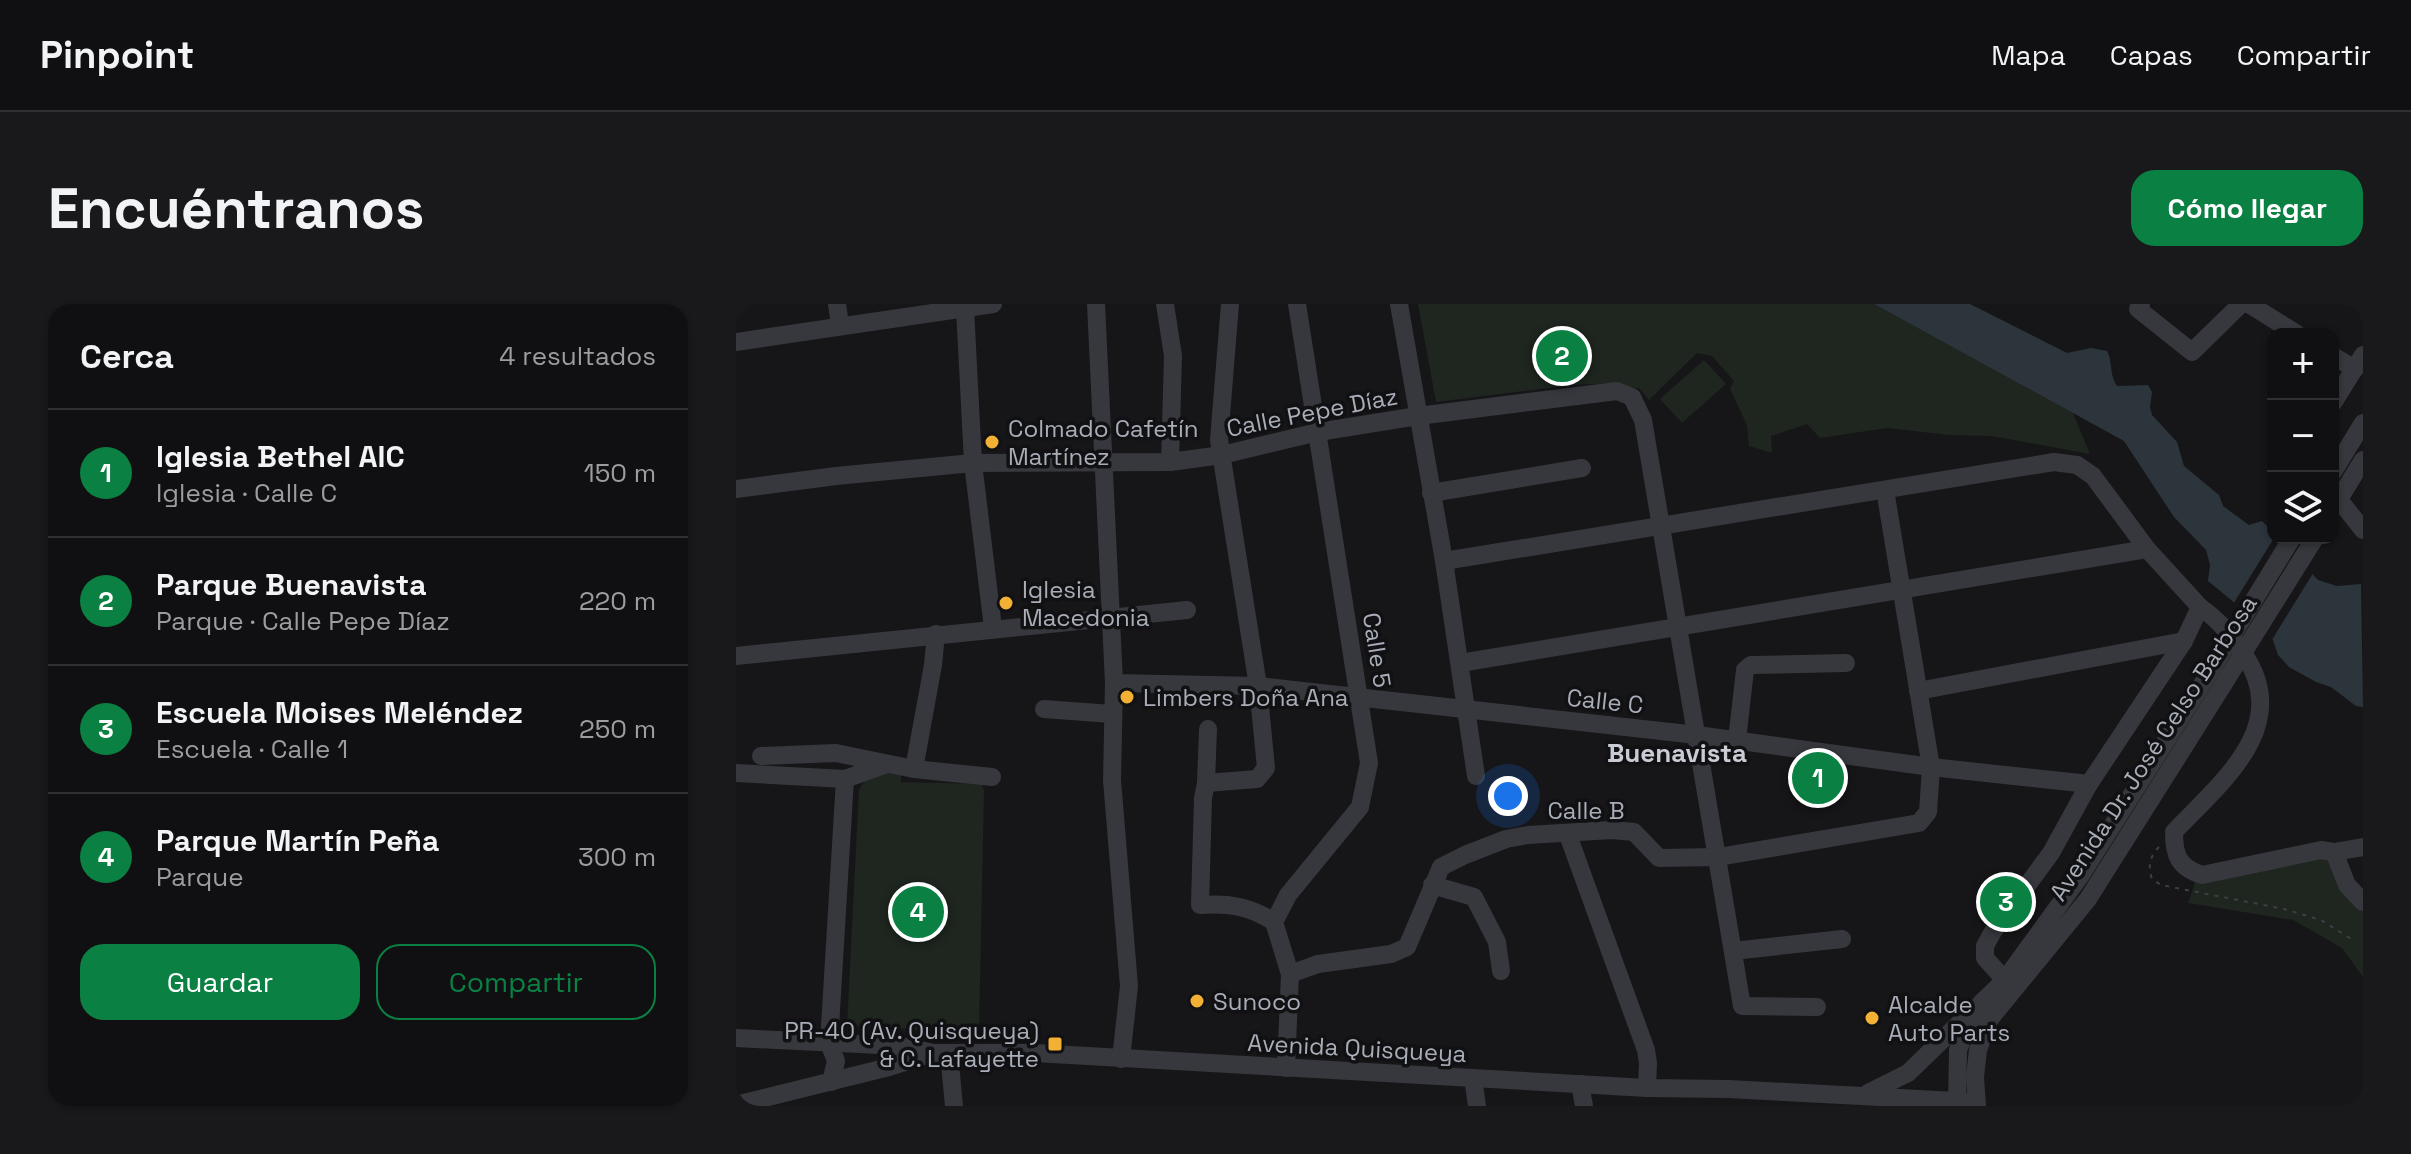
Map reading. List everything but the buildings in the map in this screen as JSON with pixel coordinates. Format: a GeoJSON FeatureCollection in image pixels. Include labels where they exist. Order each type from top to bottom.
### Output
{"type":"FeatureCollection","features":[{"type":"Feature","properties":{"kind":"street"},"geometry":{"type":"LineString","coordinates":[[837,304],[840,325]]}},
{"type":"Feature","properties":{"kind":"street"},"geometry":{"type":"LineString","coordinates":[[736,342],[993,304]]}},
{"type":"Feature","properties":{"kind":"street"},"geometry":{"type":"LineString","coordinates":[[1096,304],[1114,683],[1112,780],[1129,986],[1121,1059]]}},
{"type":"Feature","properties":{"kind":"street"},"geometry":{"type":"LineString","coordinates":[[1165,304],[1173,356],[1170,462]]}},
{"type":"Feature","properties":{"kind":"street"},"geometry":{"type":"LineString","coordinates":[[1206,783],[1257,779],[1266,768],[1258,686],[1219,440],[1230,304]]}},
{"type":"Feature","properties":{"kind":"street","name":"Calle 5"},"geometry":{"type":"LineString","coordinates":[[1274,922],[1288,895],[1360,807],[1369,763],[1297,304]]}},
{"type":"Feature","properties":{"kind":"street"},"geometry":{"type":"LineString","coordinates":[[1399,304],[1444,561],[1476,776]]}},
{"type":"Feature","properties":{"kind":"street"},"geometry":{"type":"LineString","coordinates":[[2139,306],[2192,352],[2241,304]]}},
{"type":"Feature","properties":{"kind":"street"},"geometry":{"type":"LineString","coordinates":[[2249,304],[2287,328]]}},
{"type":"Feature","properties":{"kind":"street"},"geometry":{"type":"LineString","coordinates":[[965,308],[973,463],[993,628]]}},
{"type":"Feature","properties":{"kind":"street"},"geometry":{"type":"LineString","coordinates":[[2335,400],[2359,362],[2339,357]]}},
{"type":"Feature","properties":{"kind":"street","name":"Calle Pepe Díaz"},"geometry":{"type":"LineString","coordinates":[[736,489],[973,463],[1170,462],[1222,455],[1318,432],[1418,416],[1617,391],[1632,397],[1643,420],[1661,526]]}},
{"type":"Feature","properties":{"kind":"street"},"geometry":{"type":"LineString","coordinates":[[2339,462],[2363,423]]}},
{"type":"Feature","properties":{"kind":"street"},"geometry":{"type":"LineString","coordinates":[[2339,499],[2363,460]]}},
{"type":"Feature","properties":{"kind":"street"},"geometry":{"type":"LineString","coordinates":[[1444,561],[2054,462],[2077,465],[2093,476],[2147,549],[2200,607],[2228,629],[2251,665],[2260,695],[2262,717],[2243,755],[2174,832],[2174,852],[2188,870],[2202,875],[2321,850],[2334,852],[2363,847]]}},
{"type":"Feature","properties":{"kind":"street"},"geometry":{"type":"LineString","coordinates":[[1431,493],[1582,468]]}},
{"type":"Feature","properties":{"kind":"street","name":"Calle B"},"geometry":{"type":"LineString","coordinates":[[1290,974],[1318,964],[1391,954],[1407,947],[1441,867],[1506,839],[1548,833],[1568,835],[1612,830],[1634,832],[1659,858],[1718,857],[1919,823],[1928,812],[1931,767],[1885,490]]}},
{"type":"Feature","properties":{"kind":"street"},"geometry":{"type":"LineString","coordinates":[[2339,500],[2363,530]]}},
{"type":"Feature","properties":{"kind":"street"},"geometry":{"type":"LineString","coordinates":[[1661,526],[1742,1006],[1817,1007]]}},
{"type":"Feature","properties":{"kind":"street","name":"Avenida Dr. José Celso Barbosa"},"geometry":{"type":"LineString","coordinates":[[2215,680],[2289,544]]}},
{"type":"Feature","properties":{"kind":"street","name":"Avenida Dr. José Celso Barbosa"},"geometry":{"type":"LineString","coordinates":[[1967,1104],[1978,1050],[1989,1020],[2008,985],[2311,544]]}},
{"type":"Feature","properties":{"kind":"street"},"geometry":{"type":"LineString","coordinates":[[1460,663],[2147,549]]}},
{"type":"Feature","properties":{"kind":"street"},"geometry":{"type":"LineString","coordinates":[[2008,985],[1985,958],[1985,946],[2051,853],[2089,784],[2184,641],[2200,607]]}},
{"type":"Feature","properties":{"kind":"street"},"geometry":{"type":"LineString","coordinates":[[736,656],[1187,610]]}},
{"type":"Feature","properties":{"kind":"street"},"geometry":{"type":"LineString","coordinates":[[914,769],[936,634]]}},
{"type":"Feature","properties":{"kind":"street"},"geometry":{"type":"LineString","coordinates":[[1918,691],[2184,641]]}},
{"type":"Feature","properties":{"kind":"street"},"geometry":{"type":"LineString","coordinates":[[1737,740],[1745,670],[1751,665],[1846,663]]}},
{"type":"Feature","properties":{"kind":"street","name":"Calle C"},"geometry":{"type":"LineString","coordinates":[[1114,683],[1258,686],[1697,735],[1931,767],[2089,784]]}},
{"type":"Feature","properties":{"kind":"street"},"geometry":{"type":"LineString","coordinates":[[1044,709],[1112,714]]}},
{"type":"Feature","properties":{"kind":"street"},"geometry":{"type":"LineString","coordinates":[[1208,729],[1200,905],[1232,904],[1256,910],[1274,922],[1290,974],[1286,1068]]}},
{"type":"Feature","properties":{"kind":"street"},"geometry":{"type":"LineString","coordinates":[[761,756],[836,753],[914,769],[992,777]]}},
{"type":"Feature","properties":{"kind":"street"},"geometry":{"type":"LineString","coordinates":[[736,773],[845,779],[887,764]]}},
{"type":"Feature","properties":{"kind":"street"},"geometry":{"type":"LineString","coordinates":[[831,1082],[836,1061],[829,1043],[845,779]]}},
{"type":"Feature","properties":{"kind":"street"},"geometry":{"type":"LineString","coordinates":[[1568,835],[1646,1050],[1647,1088]]}},
{"type":"Feature","properties":{"kind":"street"},"geometry":{"type":"LineString","coordinates":[[2334,852],[2347,885],[2363,902]]}},
{"type":"Feature","properties":{"kind":"street"},"geometry":{"type":"LineString","coordinates":[[1432,885],[1474,897],[1497,942],[1501,971]]}},
{"type":"Feature","properties":{"kind":"street"},"geometry":{"type":"LineString","coordinates":[[1733,951],[1842,939]]}},
{"type":"Feature","properties":{"kind":"street","name":"Avenida Dr. José Celso Barbosa"},"geometry":{"type":"LineString","coordinates":[[1967,1104],[1957,1062],[1962,1036],[1981,1003],[2008,985]]}},
{"type":"Feature","properties":{"kind":"street"},"geometry":{"type":"LineString","coordinates":[[1861,1095],[1908,1073],[1981,1003]]}},
{"type":"Feature","properties":{"kind":"street","name":"Avenida Quisqueya"},"geometry":{"type":"LineString","coordinates":[[736,1038],[900,1046],[941,1053],[1035,1053],[1647,1088],[1730,1098],[1861,1095],[1967,1104]]}},
{"type":"Feature","properties":{"kind":"street"},"geometry":{"type":"LineString","coordinates":[[736,1105],[941,1053],[954,1106]]}},
{"type":"Feature","properties":{"kind":"street"},"geometry":{"type":"LineString","coordinates":[[1473,1078],[1477,1106]]}},
{"type":"Feature","properties":{"kind":"street"},"geometry":{"type":"LineString","coordinates":[[1580,1084],[1584,1106]]}},
{"type":"Feature","properties":{"kind":"street"},"geometry":{"type":"LineString","coordinates":[[1861,1095],[1884,1106]]}},
{"type":"Feature","properties":{"kind":"path"},"geometry":{"type":"LineString","coordinates":[[2174,832],[2151,858],[2149,869],[2152,879],[2161,885],[2284,909],[2321,920],[2353,940]]}},
{"type":"Feature","properties":{"kind":"shaded area"},"geometry":{"type":"Polygon","coordinates":[[[1418,304],[1874,304],[2073,413],[2090,454],[1992,436],[1887,428],[1820,438],[1807,424],[1771,436],[1772,453],[1749,446],[1747,425],[1730,389],[1734,381],[1712,356],[1697,353],[1649,400],[1640,389],[1614,383],[1436,402],[1418,304]]]}},
{"type":"Feature","properties":{"kind":"shaded area"},"geometry":{"type":"Polygon","coordinates":[[[1874,304],[1970,304],[2067,353],[2091,348],[2107,351],[2117,386],[2148,385],[2152,392],[2152,415],[2177,442],[2184,466],[2219,495],[2223,506],[2249,525],[2262,521],[2267,526],[2267,544],[2284,544],[2318,580],[2337,586],[2361,584],[2363,707],[2356,706],[2331,687],[2289,667],[2278,655],[2270,632],[2208,581],[2210,565],[2206,550],[2174,517],[2124,441],[1874,304]]]}},
{"type":"Feature","properties":{"kind":"shaded area"},"geometry":{"type":"Polygon","coordinates":[[[1704,360],[1726,384],[1682,423],[1660,399],[1704,360]]]}},
{"type":"Feature","properties":{"kind":"shaded area"},"geometry":{"type":"Polygon","coordinates":[[[901,767],[901,782],[981,784],[984,790],[979,1032],[847,1026],[859,790],[866,778],[901,767]]]}},
{"type":"Feature","properties":{"kind":"shaded area"},"geometry":{"type":"Polygon","coordinates":[[[2324,855],[2348,892],[2363,907],[2363,977],[2342,948],[2293,920],[2188,903],[2196,880],[2324,855]]]}},
{"type":"Feature","properties":{"kind":"pier"},"geometry":{"type":"Polygon","coordinates":[[[2270,544],[2290,544],[2315,570],[2270,643],[2267,634],[2232,606],[2270,544]]]}},
{"type":"Feature","properties":{"kind":"place","name":"Parque Buenavista"},"geometry":{"type":"Point","coordinates":[1562,356]}},
{"type":"Feature","properties":{"kind":"place","name":"Colmado Cafetín Martínez"},"geometry":{"type":"Point","coordinates":[992,442]}},
{"type":"Feature","properties":{"kind":"place","name":"Iglesia Macedonia"},"geometry":{"type":"Point","coordinates":[1006,603]}},
{"type":"Feature","properties":{"kind":"place","name":"Limbers Doña Ana"},"geometry":{"type":"Point","coordinates":[1127,697]}},
{"type":"Feature","properties":{"kind":"place","name":"Iglesia Bethel AIC"},"geometry":{"type":"Point","coordinates":[1818,778]}},
{"type":"Feature","properties":{"kind":"place","name":"Escuela Moises Meléndez"},"geometry":{"type":"Point","coordinates":[2006,902]}},
{"type":"Feature","properties":{"kind":"place","name":"Parque Martín Peña"},"geometry":{"type":"Point","coordinates":[918,912]}},
{"type":"Feature","properties":{"kind":"place","name":"Sunoco"},"geometry":{"type":"Point","coordinates":[1197,1001]}},
{"type":"Feature","properties":{"kind":"place","name":"Alcalde Auto Parts"},"geometry":{"type":"Point","coordinates":[1872,1018]}},
{"type":"Feature","properties":{"kind":"place","name":"PR-40 (Av. Quisqueya) & C. Lafayette"},"geometry":{"type":"Point","coordinates":[1055,1044]}},
{"type":"Feature","properties":{"kind":"district","name":"Buenavista"},"geometry":{"type":"Point","coordinates":[1677,753]}}]}
